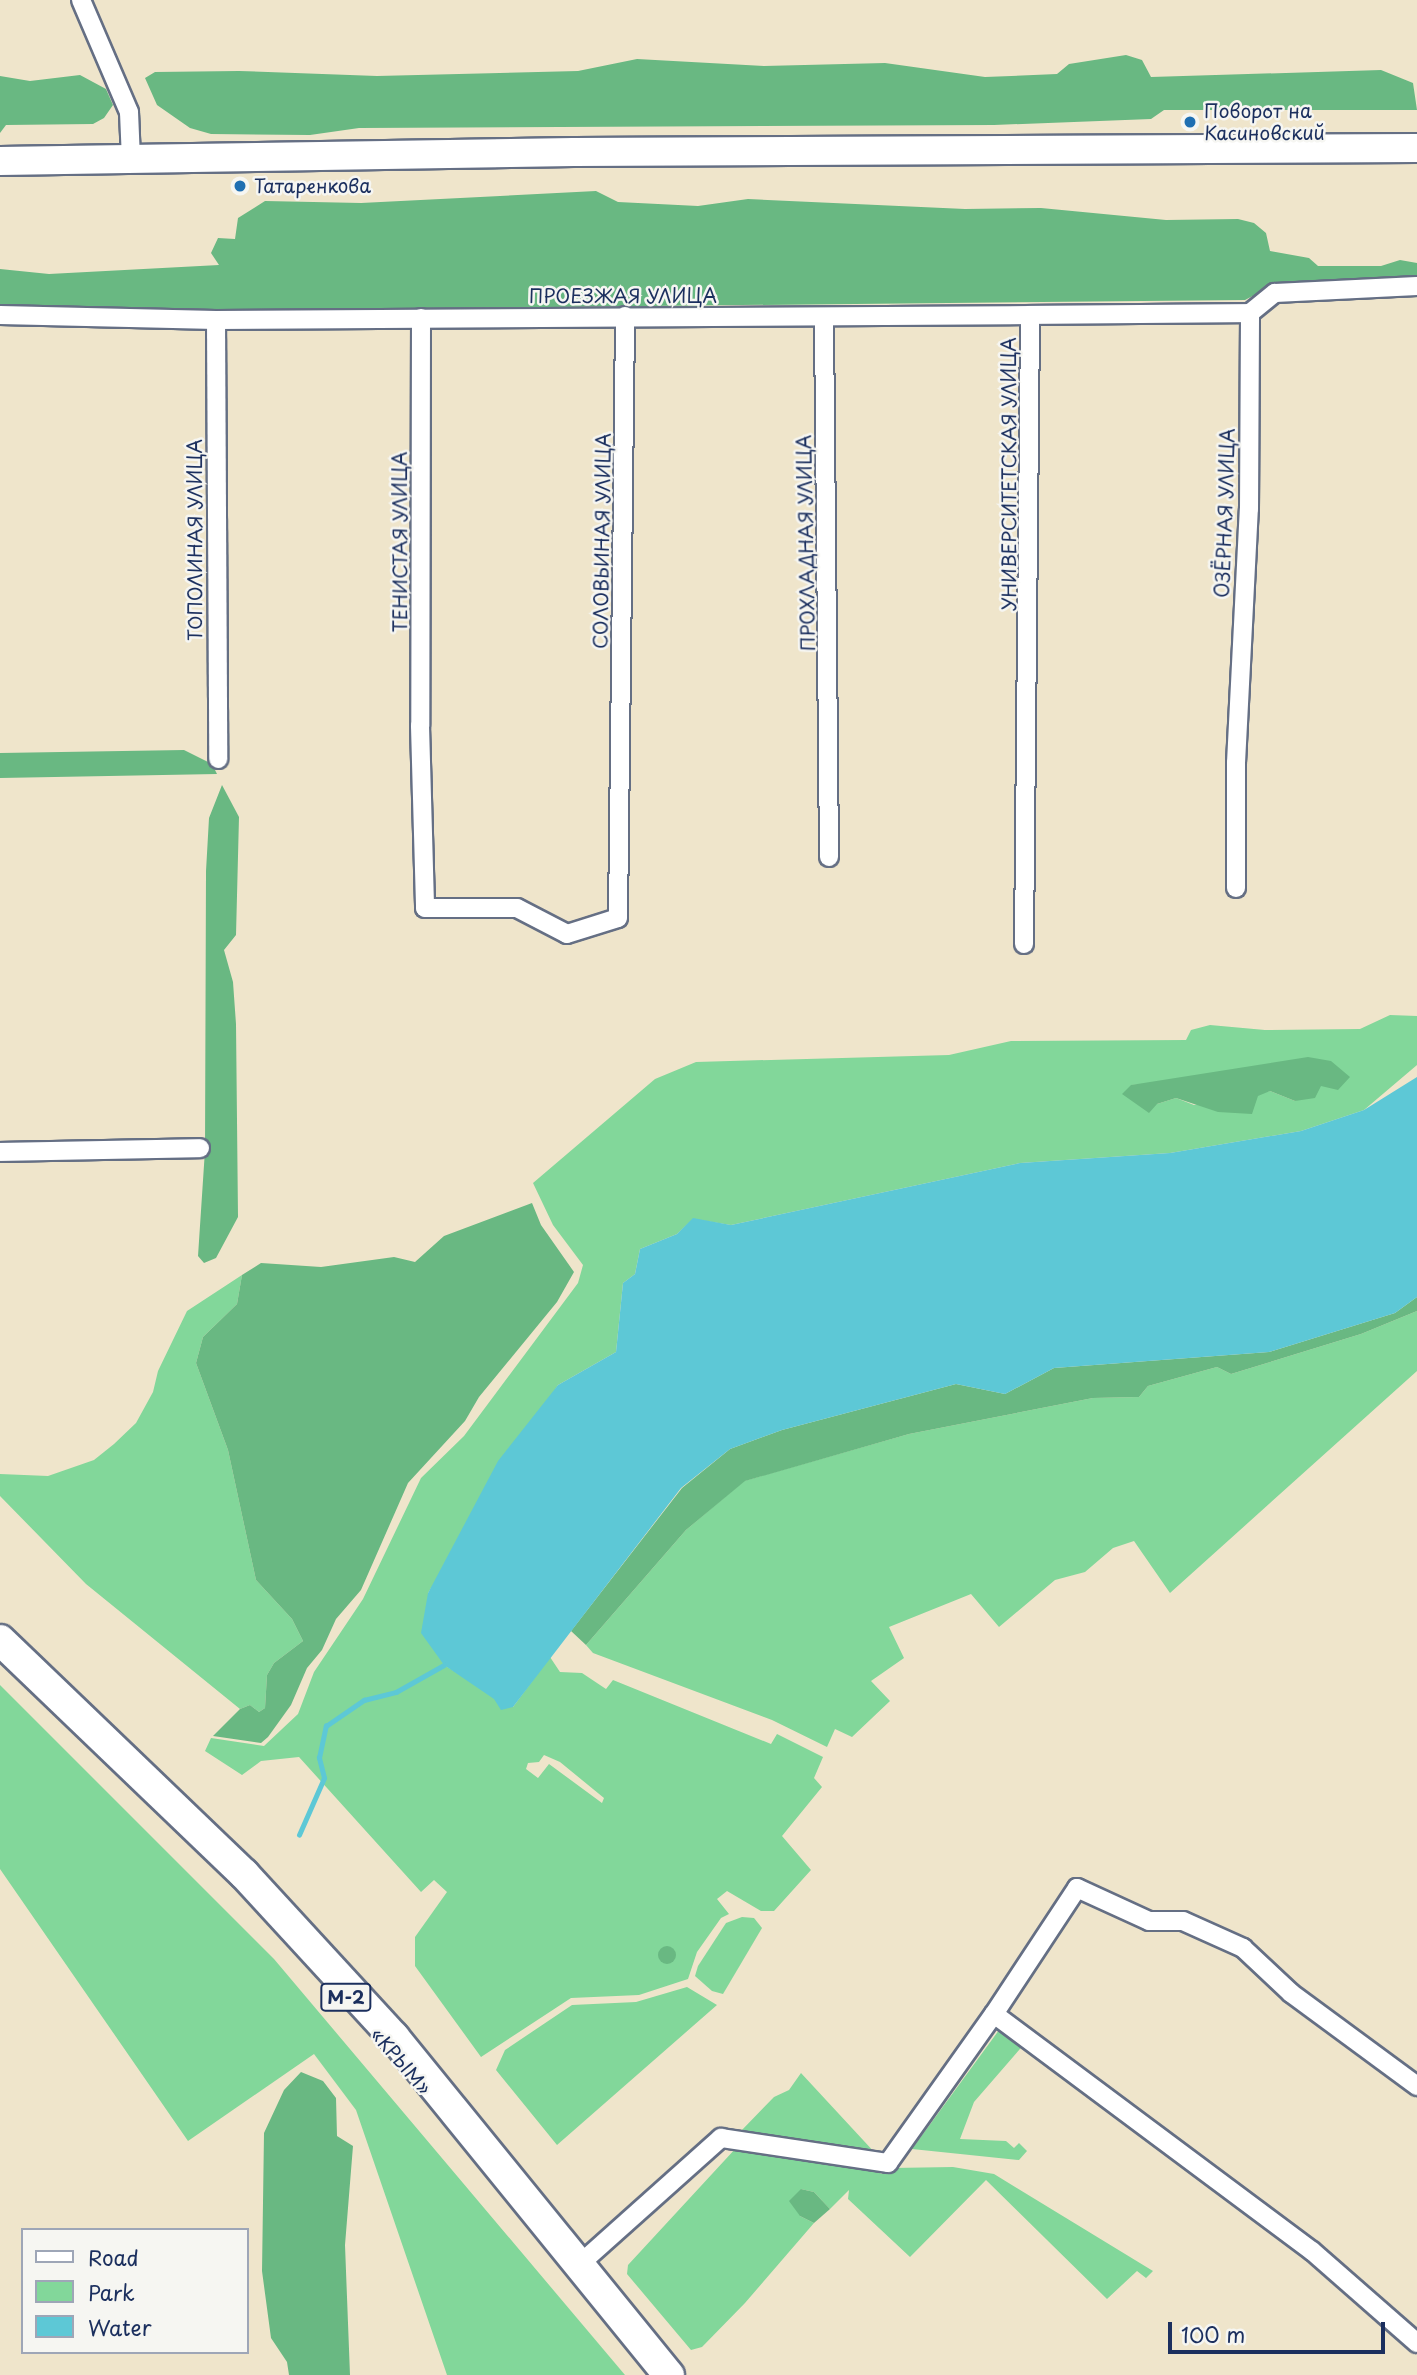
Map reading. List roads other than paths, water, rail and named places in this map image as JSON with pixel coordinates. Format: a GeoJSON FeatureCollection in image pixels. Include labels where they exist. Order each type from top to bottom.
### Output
{"type":"FeatureCollection","features":[{"type":"Feature","properties":{"kind":"highway"},"geometry":{"type":"LineString","coordinates":[[0,1640],[244,1874],[394,2037],[581,2263],[669,2375]]}},
{"type":"Feature","properties":{"kind":"highway","name":"«КРЫМ»"},"geometry":{"type":"LineString","coordinates":[[0,1653],[113,1758],[325,1973],[501,2176],[654,2375]]}},
{"type":"Feature","properties":{"kind":"main road"},"geometry":{"type":"LineString","coordinates":[[0,161],[1417,148]]}},
{"type":"Feature","properties":{"kind":"street"},"geometry":{"type":"LineString","coordinates":[[81,0],[129,112],[131,159]]}},
{"type":"Feature","properties":{"kind":"street"},"geometry":{"type":"LineString","coordinates":[[1250,313],[1275,293],[1417,286]]}},
{"type":"Feature","properties":{"kind":"street","name":"УНИВЕРСИТЕТСКАЯ УЛИЦА"},"geometry":{"type":"LineString","coordinates":[[1024,944],[1029,768],[1030,315],[1250,313]]}},
{"type":"Feature","properties":{"kind":"street","name":"ОЗЁРНАЯ УЛИЦА"},"geometry":{"type":"LineString","coordinates":[[1236,888],[1236,764],[1249,509],[1250,313]]}},
{"type":"Feature","properties":{"kind":"street","name":"ПРОЕЗЖАЯ УЛИЦА"},"geometry":{"type":"LineString","coordinates":[[0,315],[216,320],[625,316],[824,319],[1030,315]]}},
{"type":"Feature","properties":{"kind":"street","name":"СОЛОВЬИНАЯ УЛИЦА"},"geometry":{"type":"LineString","coordinates":[[421,766],[425,908],[517,908],[567,934],[618,918],[625,316]]}},
{"type":"Feature","properties":{"kind":"street","name":"ТЕНИСТАЯ УЛИЦА"},"geometry":{"type":"LineString","coordinates":[[421,318],[421,766]]}},
{"type":"Feature","properties":{"kind":"street","name":"ПРОХЛАДНАЯ УЛИЦА"},"geometry":{"type":"LineString","coordinates":[[824,319],[831,766],[829,857]]}},
{"type":"Feature","properties":{"kind":"street","name":"ТОПОЛИНАЯ УЛИЦА"},"geometry":{"type":"LineString","coordinates":[[216,320],[218,759]]}},
{"type":"Feature","properties":{"kind":"street"},"geometry":{"type":"LineString","coordinates":[[0,1152],[200,1148]]}},
{"type":"Feature","properties":{"kind":"street"},"geometry":{"type":"LineString","coordinates":[[581,2263],[721,2138],[888,2162],[994,2014],[1077,1888],[1149,1921],[1183,1921],[1243,1948],[1291,1993],[1417,2086]]}},
{"type":"Feature","properties":{"kind":"street"},"geometry":{"type":"LineString","coordinates":[[994,2014],[1301,2242],[1417,2343]]}},
{"type":"Feature","properties":{"kind":"water"},"geometry":{"type":"Polygon","coordinates":[[[1417,1077],[1417,1297],[1395,1313],[1269,1352],[1054,1368],[1005,1394],[956,1384],[782,1430],[730,1449],[681,1488],[513,1707],[501,1710],[494,1699],[444,1665],[421,1633],[428,1593],[498,1461],[558,1385],[616,1352],[623,1283],[635,1274],[640,1249],[677,1234],[693,1218],[731,1225],[1020,1163],[1170,1153],[1301,1131],[1364,1110],[1417,1077]]]}},
{"type":"Feature","properties":{"kind":"waterway"},"geometry":{"type":"LineString","coordinates":[[299,1835],[324,1778],[319,1758],[326,1726],[364,1700],[396,1692],[444,1665]]}},
{"type":"Feature","properties":{"kind":"place","name":"Поворот на Касиновский"},"geometry":{"type":"Point","coordinates":[1190,122]}},
{"type":"Feature","properties":{"kind":"place","name":"Татаренкова"},"geometry":{"type":"Point","coordinates":[240,186]}}]}
